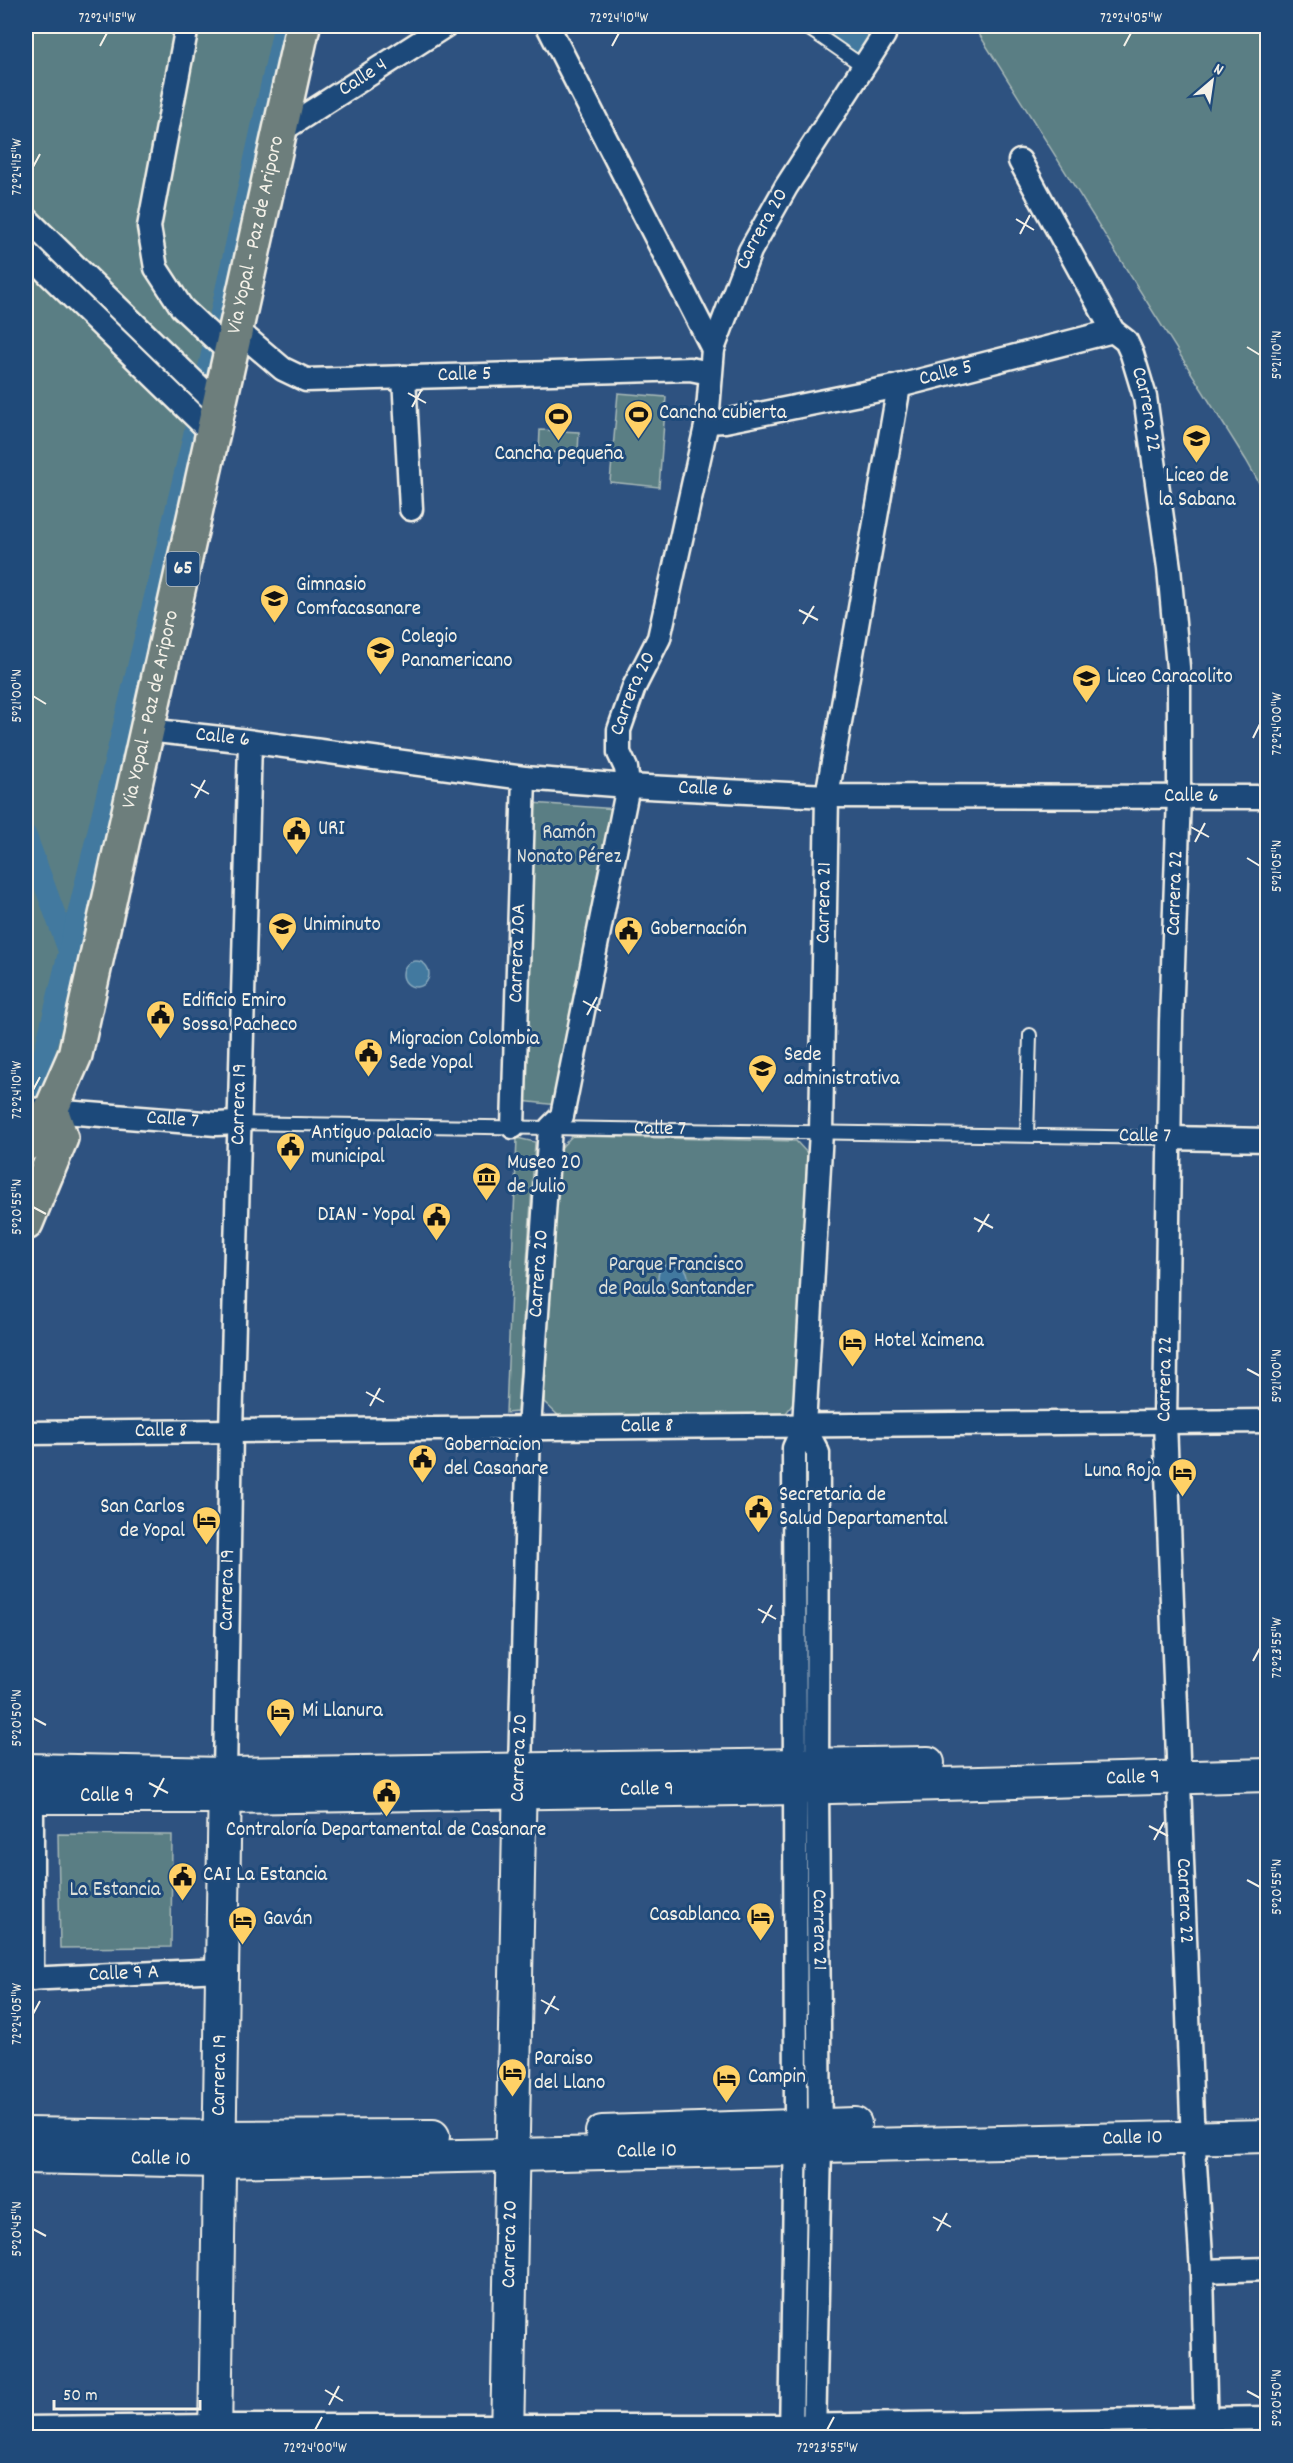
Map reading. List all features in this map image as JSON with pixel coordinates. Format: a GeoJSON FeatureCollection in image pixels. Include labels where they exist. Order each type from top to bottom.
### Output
{"type":"FeatureCollection","features":[{"type":"Feature","properties":{"kind":"main road","name":"Via Yopal - Paz de Ariporo"},"geometry":{"type":"LineString","coordinates":[[38,1127],[75,1055],[303,26]]}},
{"type":"Feature","properties":{"kind":"main road","name":"65"},"geometry":{"type":"LineString","coordinates":[[26,1223],[38,1127]]}},
{"type":"Feature","properties":{"kind":"main road","name":"Calle 9"},"geometry":{"type":"LineString","coordinates":[[1178,1768],[1268,1756]]}},
{"type":"Feature","properties":{"kind":"main road","name":"Calle 9"},"geometry":{"type":"LineString","coordinates":[[35,1783],[225,1786],[1178,1768],[1268,1774]]}},
{"type":"Feature","properties":{"kind":"main road","name":"Carrera 20"},"geometry":{"type":"LineString","coordinates":[[507,2432],[520,1781]]}},
{"type":"Feature","properties":{"kind":"main road","name":"Carrera 19"},"geometry":{"type":"LineString","coordinates":[[215,2432],[225,1786]]}},
{"type":"Feature","properties":{"kind":"main road","name":"Calle 10"},"geometry":{"type":"LineString","coordinates":[[26,2157],[220,2149],[511,2146],[1193,2127],[1268,2116]]}},
{"type":"Feature","properties":{"kind":"main road","name":"Calle 10"},"geometry":{"type":"LineString","coordinates":[[1193,2127],[1268,2136]]}},
{"type":"Feature","properties":{"kind":"main road","name":"Calle 10"},"geometry":{"type":"LineString","coordinates":[[26,2134],[220,2149]]}},
{"type":"Feature","properties":{"kind":"street","name":"Calle 5"},"geometry":{"type":"LineString","coordinates":[[187,26],[149,227],[156,268],[182,308],[231,345],[306,380],[690,369],[710,373]]}},
{"type":"Feature","properties":{"kind":"street","name":"Calle 4"},"geometry":{"type":"LineString","coordinates":[[281,130],[444,26]]}},
{"type":"Feature","properties":{"kind":"street"},"geometry":{"type":"LineString","coordinates":[[548,26],[713,349]]}},
{"type":"Feature","properties":{"kind":"street","name":"Carrera 20"},"geometry":{"type":"LineString","coordinates":[[520,1781],[529,1428],[550,1128],[562,1116],[628,786],[626,768],[619,753],[620,730],[634,687],[659,638],[707,422],[713,349],[750,252],[786,187],[884,34]]}},
{"type":"Feature","properties":{"kind":"street","name":"Carrera 22"},"geometry":{"type":"LineString","coordinates":[[1020,161],[1113,331],[1126,341],[1132,354],[1149,419],[1169,568],[1179,678],[1179,796],[1169,1138],[1165,1422],[1193,2127],[1202,2271],[1206,2428]]}},
{"type":"Feature","properties":{"kind":"street"},"geometry":{"type":"LineString","coordinates":[[26,218],[168,357],[215,419]]}},
{"type":"Feature","properties":{"kind":"street"},"geometry":{"type":"LineString","coordinates":[[26,252],[162,385],[215,419]]}},
{"type":"Feature","properties":{"kind":"street","name":"Calle 5"},"geometry":{"type":"LineString","coordinates":[[707,422],[724,421],[899,386],[1113,331]]}},
{"type":"Feature","properties":{"kind":"street"},"geometry":{"type":"LineString","coordinates":[[405,377],[411,509]]}},
{"type":"Feature","properties":{"kind":"street","name":"Carrera 21"},"geometry":{"type":"LineString","coordinates":[[814,2431],[807,2136],[806,1776],[818,1453],[804,1426],[821,1132],[827,796],[899,386]]}},
{"type":"Feature","properties":{"kind":"street","name":"Calle 6"},"geometry":{"type":"LineString","coordinates":[[147,730],[524,778],[628,786],[827,796],[1268,796]]}},
{"type":"Feature","properties":{"kind":"street","name":"Carrera 19"},"geometry":{"type":"LineString","coordinates":[[225,1786],[238,1123],[250,742]]}},
{"type":"Feature","properties":{"kind":"street","name":"Carrera 20A"},"geometry":{"type":"LineString","coordinates":[[513,1127],[524,778]]}},
{"type":"Feature","properties":{"kind":"street","name":"Calle 7"},"geometry":{"type":"LineString","coordinates":[[38,1127],[238,1123]]}},
{"type":"Feature","properties":{"kind":"street","name":"Calle 7"},"geometry":{"type":"LineString","coordinates":[[1169,1138],[1268,1140]]}},
{"type":"Feature","properties":{"kind":"street","name":"Calle 8"},"geometry":{"type":"LineString","coordinates":[[26,1433],[1268,1421]]}},
{"type":"Feature","properties":{"kind":"street"},"geometry":{"type":"LineString","coordinates":[[28,1979],[35,1783]]}},
{"type":"Feature","properties":{"kind":"street","name":"Calle 9 A"},"geometry":{"type":"LineString","coordinates":[[28,1979],[222,1970]]}},
{"type":"Feature","properties":{"kind":"street","name":"Carrera 21"},"geometry":{"type":"LineString","coordinates":[[791,2432],[807,2136]]}},
{"type":"Feature","properties":{"kind":"street"},"geometry":{"type":"LineString","coordinates":[[1202,2271],[1268,2269]]}},
{"type":"Feature","properties":{"kind":"street"},"geometry":{"type":"LineString","coordinates":[[26,2428],[215,2432],[791,2432],[1206,2428],[1268,2418]]}},
{"type":"Feature","properties":{"kind":"lane"},"geometry":{"type":"LineString","coordinates":[[805,26],[863,66]]}},
{"type":"Feature","properties":{"kind":"lane"},"geometry":{"type":"LineString","coordinates":[[1027,1135],[1030,1035]]}},
{"type":"Feature","properties":{"kind":"lane","name":"Calle 7"},"geometry":{"type":"LineString","coordinates":[[238,1123],[1169,1138]]}},
{"type":"Feature","properties":{"kind":"green space"},"geometry":{"type":"Polygon","coordinates":[[[26,26],[317,26],[26,1213],[26,26]]]}},
{"type":"Feature","properties":{"kind":"green space"},"geometry":{"type":"Polygon","coordinates":[[[974,26],[1267,26],[1267,497],[1246,460],[974,26]]]}},
{"type":"Feature","properties":{"kind":"green space","name":"Cancha cubierta"},"geometry":{"type":"Polygon","coordinates":[[[618,393],[666,397],[659,487],[610,482],[618,393]]]}},
{"type":"Feature","properties":{"kind":"green space","name":"Cancha pequeña"},"geometry":{"type":"Polygon","coordinates":[[[540,430],[579,432],[578,453],[539,452],[540,430]]]}},
{"type":"Feature","properties":{"kind":"green space","name":"Ramón Nonato Pérez"},"geometry":{"type":"Polygon","coordinates":[[[531,803],[617,809],[558,1105],[521,1101],[531,803]]]}},
{"type":"Feature","properties":{"kind":"green space","name":"Parque Francisco de Paula Santander"},"geometry":{"type":"Polygon","coordinates":[[[572,1136],[796,1141],[808,1154],[793,1404],[786,1413],[561,1418],[544,1402],[558,1151],[572,1136]]]}},
{"type":"Feature","properties":{"kind":"green space"},"geometry":{"type":"Polygon","coordinates":[[[517,1138],[535,1142],[517,1412],[506,1413],[517,1138]]]}},
{"type":"Feature","properties":{"kind":"green space","name":"La Estancia"},"geometry":{"type":"Polygon","coordinates":[[[58,1834],[172,1835],[171,1947],[60,1948],[58,1834]]]}},
{"type":"Feature","properties":{"kind":"water"},"geometry":{"type":"Polygon","coordinates":[[[789,26],[884,26],[853,64],[789,26]]]}},
{"type":"Feature","properties":{"kind":"water"},"geometry":{"type":"Polygon","coordinates":[[[416,961],[425,965],[429,974],[425,983],[416,987],[407,983],[403,974],[407,965],[416,961]]]}},
{"type":"Feature","properties":{"kind":"water"},"geometry":{"type":"Polygon","coordinates":[[[673,1263],[684,1267],[688,1278],[684,1289],[673,1293],[662,1289],[658,1278],[662,1267],[673,1263]]]}},
{"type":"Feature","properties":{"kind":"waterway"},"geometry":{"type":"LineString","coordinates":[[26,1107],[42,1062],[192,442],[284,26]]}},
{"type":"Feature","properties":{"kind":"waterway"},"geometry":{"type":"LineString","coordinates":[[26,835],[69,952]]}},
{"type":"Feature","properties":{"kind":"place","name":"Cancha cubierta"},"geometry":{"type":"Point","coordinates":[638,440]}},
{"type":"Feature","properties":{"kind":"place","name":"Cancha pequeña"},"geometry":{"type":"Point","coordinates":[559,442]}},
{"type":"Feature","properties":{"kind":"place","name":"Liceo de la Sabana"},"geometry":{"type":"Point","coordinates":[1197,464]}},
{"type":"Feature","properties":{"kind":"place","name":"Gimnasio Comfacasanare"},"geometry":{"type":"Point","coordinates":[275,624]}},
{"type":"Feature","properties":{"kind":"place","name":"Colegio Panamericano"},"geometry":{"type":"Point","coordinates":[380,676]}},
{"type":"Feature","properties":{"kind":"place","name":"Liceo Caracolito"},"geometry":{"type":"Point","coordinates":[1086,704]}},
{"type":"Feature","properties":{"kind":"place","name":"URI"},"geometry":{"type":"Point","coordinates":[297,856]}},
{"type":"Feature","properties":{"kind":"place","name":"Uniminuto"},"geometry":{"type":"Point","coordinates":[282,952]}},
{"type":"Feature","properties":{"kind":"place","name":"Gobernación"},"geometry":{"type":"Point","coordinates":[629,956]}},
{"type":"Feature","properties":{"kind":"place","name":"Edificio Emiro Sossa Pacheco"},"geometry":{"type":"Point","coordinates":[161,1040]}},
{"type":"Feature","properties":{"kind":"place","name":"Migracion Colombia Sede Yopal"},"geometry":{"type":"Point","coordinates":[368,1078]}},
{"type":"Feature","properties":{"kind":"place","name":"Sede administrativa"},"geometry":{"type":"Point","coordinates":[763,1094]}},
{"type":"Feature","properties":{"kind":"place","name":"Antiguo palacio municipal"},"geometry":{"type":"Point","coordinates":[290,1172]}},
{"type":"Feature","properties":{"kind":"place","name":"Museo 20 de Julio"},"geometry":{"type":"Point","coordinates":[486,1202]}},
{"type":"Feature","properties":{"kind":"place","name":"DIAN - Yopal"},"geometry":{"type":"Point","coordinates":[436,1242]}},
{"type":"Feature","properties":{"kind":"place","name":"Hotel Xcimena"},"geometry":{"type":"Point","coordinates":[853,1368]}},
{"type":"Feature","properties":{"kind":"place","name":"Gobernacion del Casanare"},"geometry":{"type":"Point","coordinates":[423,1484]}},
{"type":"Feature","properties":{"kind":"place","name":"Luna Roja"},"geometry":{"type":"Point","coordinates":[1182,1498]}},
{"type":"Feature","properties":{"kind":"place","name":"Secretaria de Salud Departamental"},"geometry":{"type":"Point","coordinates":[758,1534]}},
{"type":"Feature","properties":{"kind":"place","name":"San Carlos de Yopal"},"geometry":{"type":"Point","coordinates":[206,1546]}},
{"type":"Feature","properties":{"kind":"place","name":"Mi Llanura"},"geometry":{"type":"Point","coordinates":[281,1738]}},
{"type":"Feature","properties":{"kind":"place","name":"Contraloría Departamental de Casanare"},"geometry":{"type":"Point","coordinates":[386,1818]}},
{"type":"Feature","properties":{"kind":"place","name":"CAI La Estancia"},"geometry":{"type":"Point","coordinates":[182,1902]}},
{"type":"Feature","properties":{"kind":"place","name":"Casablanca"},"geometry":{"type":"Point","coordinates":[761,1942]}},
{"type":"Feature","properties":{"kind":"place","name":"Gaván"},"geometry":{"type":"Point","coordinates":[242,1946]}},
{"type":"Feature","properties":{"kind":"place","name":"Paraiso del Llano"},"geometry":{"type":"Point","coordinates":[513,2098]}},
{"type":"Feature","properties":{"kind":"place","name":"Campin"},"geometry":{"type":"Point","coordinates":[727,2104]}}]}
